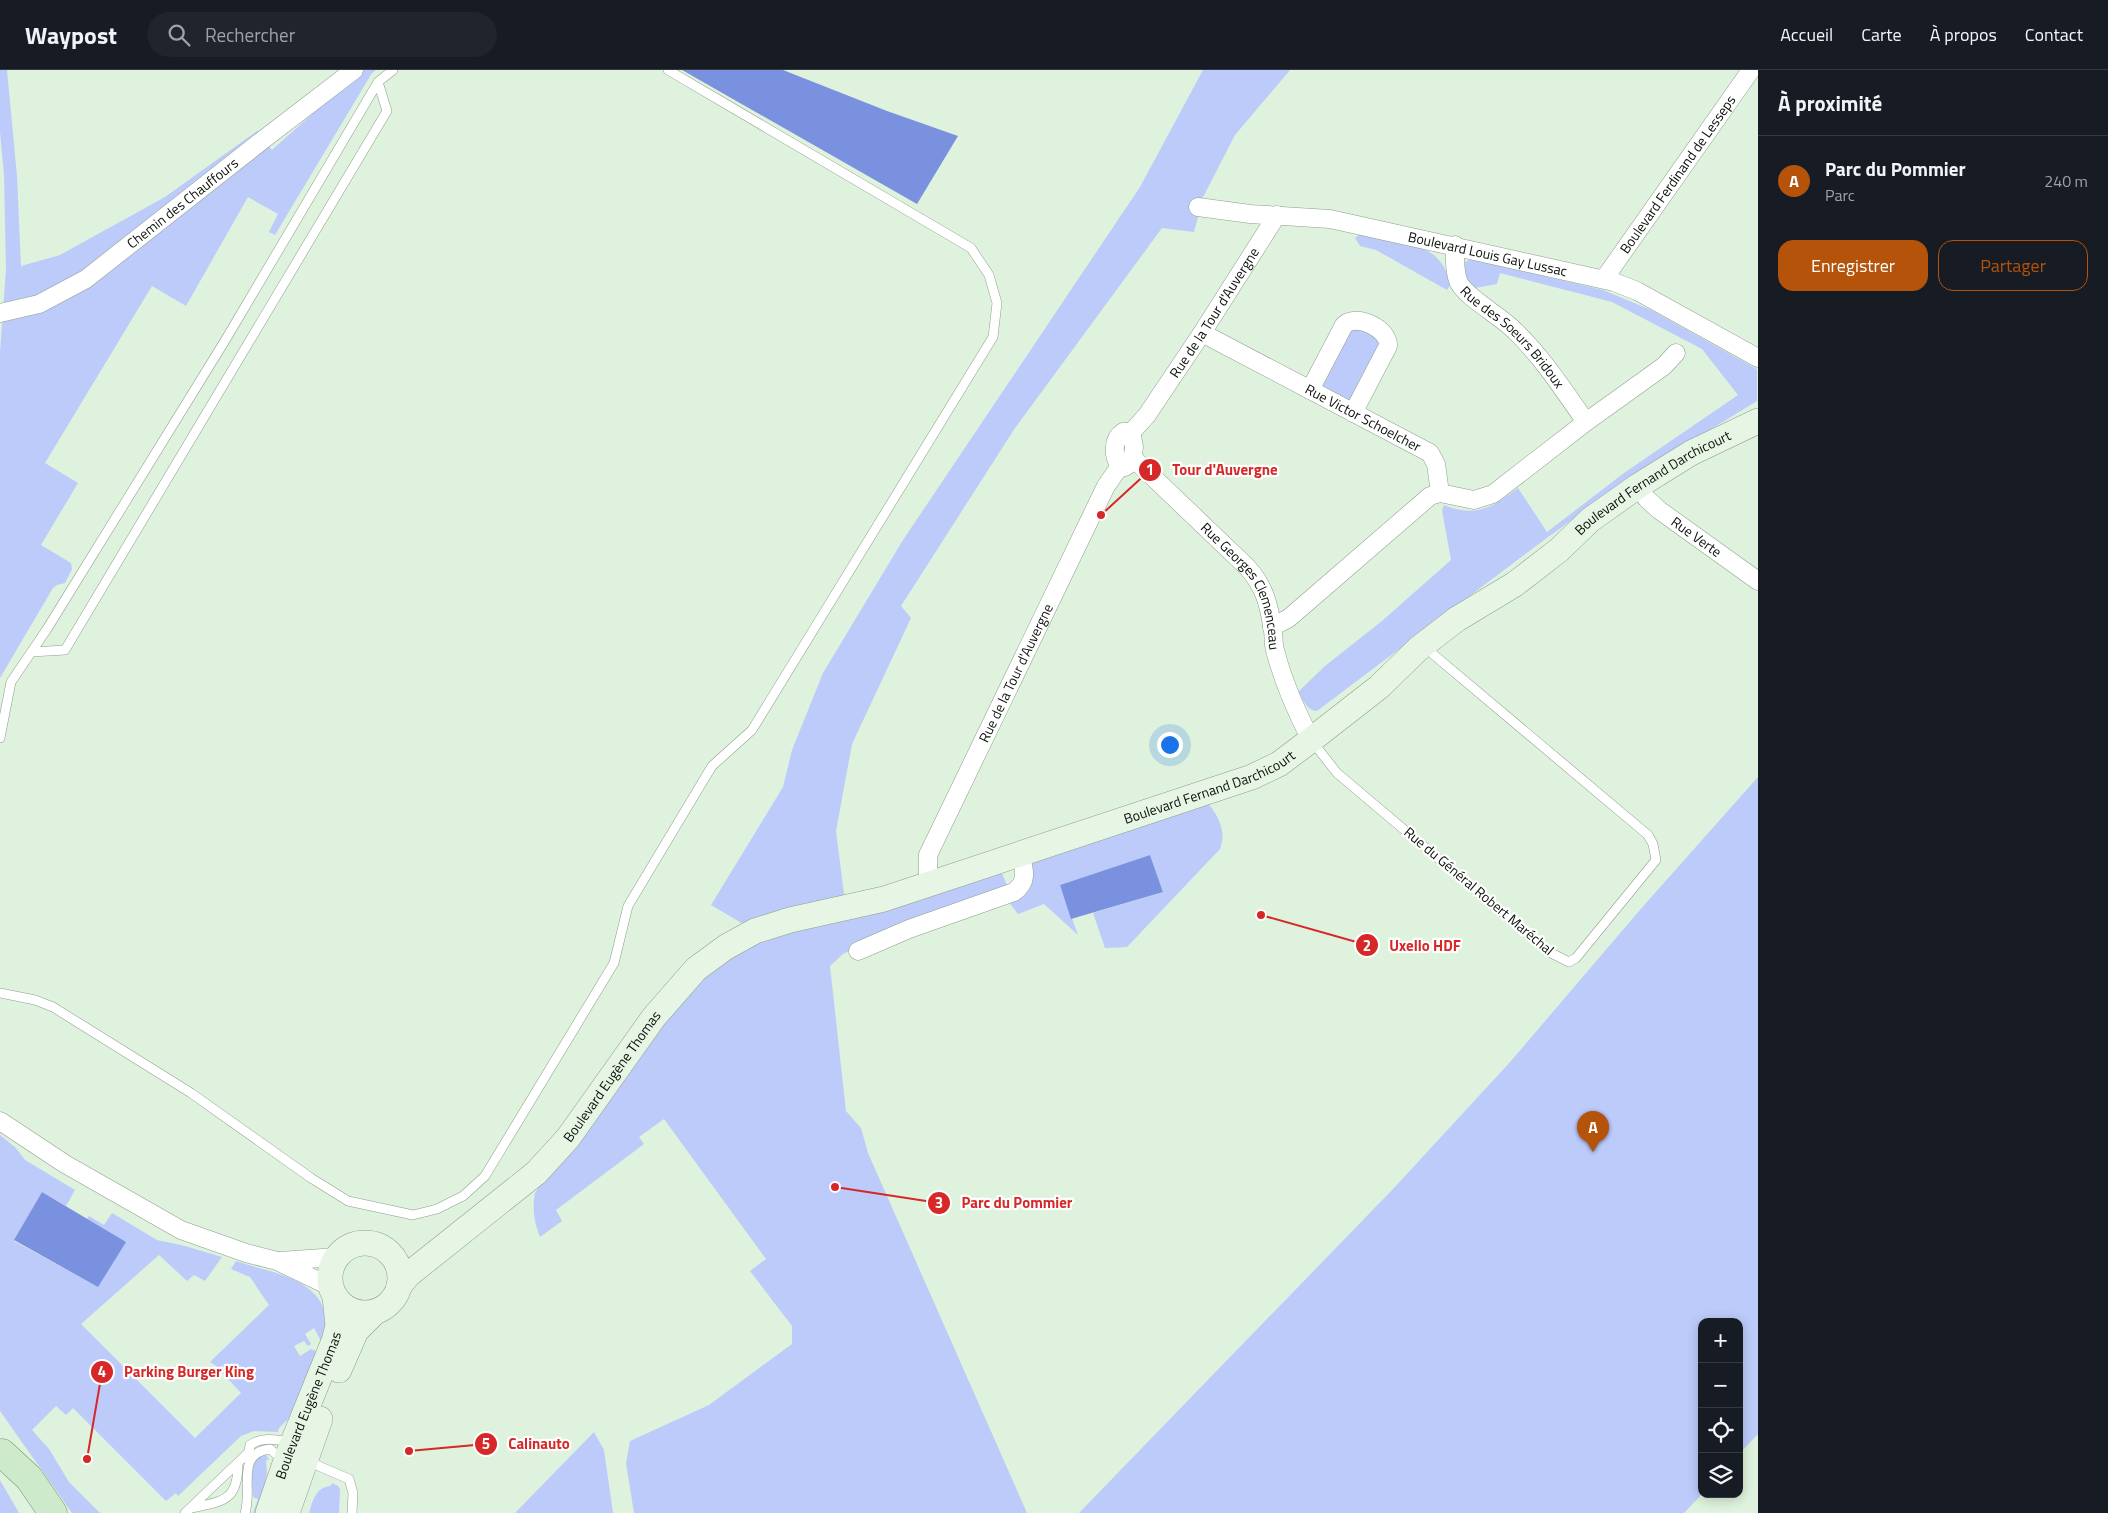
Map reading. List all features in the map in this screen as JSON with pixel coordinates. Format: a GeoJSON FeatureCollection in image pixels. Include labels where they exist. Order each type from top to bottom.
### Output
{"type":"FeatureCollection","features":[{"type":"Feature","properties":{"kind":"main road","name":"Boulevard Fernand Darchicourt"},"geometry":{"type":"LineString","coordinates":[[928,884],[1252,777],[1279,764],[1429,649],[1466,631],[1504,592],[1559,550],[1598,533],[1642,493],[1698,468],[1755,423]]}},
{"type":"Feature","properties":{"kind":"main road","name":"Boulevard Eugène Thomas"},"geometry":{"type":"LineString","coordinates":[[399,1286],[408,1275],[442,1246],[465,1231],[536,1173],[568,1138],[654,1018],[696,969],[726,947],[755,931],[790,920],[884,899],[928,884]]}},
{"type":"Feature","properties":{"kind":"main road"},"geometry":{"type":"LineString","coordinates":[[361,1244],[380,1247],[388,1252],[396,1262],[400,1274],[399,1286],[390,1302],[375,1312],[356,1312],[341,1304],[333,1292],[331,1268],[337,1257],[351,1246],[361,1244]]}},
{"type":"Feature","properties":{"kind":"main road","name":"Boulevard Eugène Thomas"},"geometry":{"type":"LineString","coordinates":[[388,1252],[442,1246]]}},
{"type":"Feature","properties":{"kind":"main road","name":"Boulevard Eugène Thomas"},"geometry":{"type":"LineString","coordinates":[[294,1509],[294,1455],[338,1326],[333,1292]]}},
{"type":"Feature","properties":{"kind":"main road","name":"Boulevard Eugène Thomas"},"geometry":{"type":"LineString","coordinates":[[268,1513],[294,1455],[340,1368],[356,1331],[375,1312]]}},
{"type":"Feature","properties":{"kind":"main road"},"geometry":{"type":"LineString","coordinates":[[1,1451],[29,1513]]}},
{"type":"Feature","properties":{"kind":"main road"},"geometry":{"type":"LineString","coordinates":[[1,1451],[29,1478],[53,1513]]}},
{"type":"Feature","properties":{"kind":"street","name":"Chemin des Chauffours"},"geometry":{"type":"LineString","coordinates":[[0,313],[39,304],[86,279],[264,138],[354,70]]}},
{"type":"Feature","properties":{"kind":"street","name":"Boulevard Ferdinand de Lesseps"},"geometry":{"type":"LineString","coordinates":[[1604,279],[1751,70]]}},
{"type":"Feature","properties":{"kind":"street","name":"Boulevard Louis Gay Lussac"},"geometry":{"type":"LineString","coordinates":[[1198,207],[1330,219],[1604,279],[1638,291],[1758,358]]}},
{"type":"Feature","properties":{"kind":"street","name":"Rue de la Tour d'Auvergne"},"geometry":{"type":"LineString","coordinates":[[928,884],[928,854],[1106,486],[1127,462],[1134,447],[1130,434],[1147,415],[1277,215]]}},
{"type":"Feature","properties":{"kind":"street","name":"Rue des Soeurs Bridoux"},"geometry":{"type":"LineString","coordinates":[[1455,245],[1456,273],[1464,290],[1502,319],[1525,340],[1586,422]]}},
{"type":"Feature","properties":{"kind":"street"},"geometry":{"type":"LineString","coordinates":[[1310,390],[1346,323],[1358,320],[1369,325],[1385,334],[1388,339],[1388,346],[1353,413]]}},
{"type":"Feature","properties":{"kind":"street","name":"Rue Victor Schoelcher"},"geometry":{"type":"LineString","coordinates":[[1202,333],[1433,455],[1440,493]]}},
{"type":"Feature","properties":{"kind":"street"},"geometry":{"type":"LineString","coordinates":[[1272,627],[1289,618],[1430,496],[1440,493],[1466,500],[1486,497],[1502,488],[1586,422],[1664,366],[1676,353]]}},
{"type":"Feature","properties":{"kind":"street","name":"Rue Georges Clemenceau"},"geometry":{"type":"LineString","coordinates":[[1127,462],[1257,577],[1264,592],[1272,627],[1274,648],[1282,676],[1311,740]]}},
{"type":"Feature","properties":{"kind":"street","name":"Rue Verte"},"geometry":{"type":"LineString","coordinates":[[1642,493],[1659,510],[1758,581]]}},
{"type":"Feature","properties":{"kind":"street"},"geometry":{"type":"LineString","coordinates":[[858,951],[909,929],[1014,892],[1021,887],[1024,880],[1025,872],[1020,854]]}},
{"type":"Feature","properties":{"kind":"street"},"geometry":{"type":"LineString","coordinates":[[0,1121],[65,1164],[180,1230],[246,1253],[277,1261],[333,1292]]}},
{"type":"Feature","properties":{"kind":"street"},"geometry":{"type":"LineString","coordinates":[[277,1261],[337,1257]]}},
{"type":"Feature","properties":{"kind":"lane"},"geometry":{"type":"LineString","coordinates":[[0,738],[11,682],[226,339],[378,82],[393,70]]}},
{"type":"Feature","properties":{"kind":"lane"},"geometry":{"type":"LineString","coordinates":[[0,994],[35,1000],[53,1007],[191,1094],[310,1178],[348,1201],[413,1215],[438,1210],[464,1196],[485,1176],[614,963],[628,906],[712,766],[752,730],[992,337],[997,303],[989,275],[971,248],[668,70]]}},
{"type":"Feature","properties":{"kind":"lane"},"geometry":{"type":"LineString","coordinates":[[31,652],[65,650],[387,111],[378,82]]}},
{"type":"Feature","properties":{"kind":"lane","name":"Rue du Général Robert Maréchal"},"geometry":{"type":"LineString","coordinates":[[1311,740],[1337,773],[1549,952],[1569,962],[1576,958],[1656,860],[1653,844],[1648,835],[1429,649]]}},
{"type":"Feature","properties":{"kind":"lane"},"geometry":{"type":"LineString","coordinates":[[278,1513],[300,1446],[334,1362],[334,1341]]}},
{"type":"Feature","properties":{"kind":"lane"},"geometry":{"type":"LineString","coordinates":[[188,1511],[249,1452],[250,1445],[255,1441],[263,1439],[349,1479],[353,1494],[352,1513]]}},
{"type":"Feature","properties":{"kind":"lane"},"geometry":{"type":"LineString","coordinates":[[246,1513],[250,1460],[258,1452],[270,1449],[294,1455]]}},
{"type":"Feature","properties":{"kind":"lane"},"geometry":{"type":"LineString","coordinates":[[188,1511],[231,1495],[238,1481],[238,1463]]}},
{"type":"Feature","properties":{"kind":"shaded area"},"geometry":{"type":"Polygon","coordinates":[[[0,70],[7,70],[17,176],[21,266],[60,255],[165,197],[257,131],[261,135],[39,304],[267,144],[272,150],[320,107],[340,86],[362,70],[376,70],[372,73],[275,235],[269,232],[278,214],[248,197],[186,306],[152,286],[45,463],[78,483],[41,545],[71,563],[72,569],[65,583],[53,588],[0,678],[0,352],[6,269],[4,175],[0,132],[0,70]]]}},
{"type":"Feature","properties":{"kind":"shaded area"},"geometry":{"type":"Polygon","coordinates":[[[1203,70],[1290,70],[1235,135],[1198,207],[1198,217],[1194,232],[1162,228],[1015,428],[901,606],[911,618],[852,744],[836,831],[844,894],[843,908],[1000,868],[1008,888],[868,942],[843,954],[830,966],[846,1111],[861,1128],[868,1153],[1027,1513],[634,1513],[626,1463],[630,1441],[709,1405],[792,1344],[792,1326],[750,1271],[766,1259],[664,1119],[639,1137],[644,1144],[556,1210],[562,1221],[540,1237],[534,1216],[535,1193],[637,1041],[755,931],[711,905],[783,787],[792,750],[823,673],[903,540],[1140,187],[1203,70]]]}},
{"type":"Feature","properties":{"kind":"shaded area"},"geometry":{"type":"Polygon","coordinates":[[[1360,234],[1410,244],[1428,251],[1445,268],[1452,282],[1447,290],[1376,250],[1360,246],[1355,238],[1360,234]]]}},
{"type":"Feature","properties":{"kind":"shaded area"},"geometry":{"type":"Polygon","coordinates":[[[1476,260],[1603,290],[1651,310],[1757,369],[1757,401],[1628,480],[1548,537],[1317,711],[1311,709],[1298,692],[1325,666],[1382,621],[1451,560],[1442,510],[1444,505],[1466,511],[1484,508],[1518,488],[1547,532],[1624,473],[1738,395],[1702,349],[1612,302],[1500,273],[1497,284],[1475,288],[1465,274],[1465,262],[1476,260]]]}},
{"type":"Feature","properties":{"kind":"shaded area"},"geometry":{"type":"Polygon","coordinates":[[[1355,325],[1383,341],[1351,406],[1318,387],[1349,327],[1355,325]]]}},
{"type":"Feature","properties":{"kind":"shaded area"},"geometry":{"type":"Polygon","coordinates":[[[1758,777],[1758,1434],[1743,1450],[1743,1318],[1698,1318],[1698,1498],[1684,1513],[1079,1513],[1394,1188],[1511,1061],[1639,911],[1758,777]]]}},
{"type":"Feature","properties":{"kind":"shaded area"},"geometry":{"type":"Polygon","coordinates":[[[1206,801],[1218,817],[1222,830],[1220,849],[1127,947],[1105,948],[1093,913],[1163,892],[1150,855],[1060,885],[1078,935],[1044,904],[1018,914],[1008,901],[1027,891],[1030,886],[1033,875],[1031,859],[1206,801]]]}},
{"type":"Feature","properties":{"kind":"shaded area"},"geometry":{"type":"Polygon","coordinates":[[[0,1135],[16,1148],[25,1160],[75,1190],[66,1206],[42,1192],[14,1241],[97,1286],[125,1242],[87,1219],[89,1216],[104,1225],[112,1213],[157,1240],[222,1257],[205,1281],[194,1275],[187,1281],[159,1255],[81,1324],[195,1438],[241,1393],[210,1362],[269,1305],[250,1277],[231,1269],[236,1261],[292,1279],[315,1294],[322,1305],[326,1319],[324,1337],[322,1343],[314,1328],[305,1334],[311,1344],[308,1346],[304,1341],[294,1346],[300,1356],[311,1349],[318,1352],[292,1415],[279,1428],[278,1432],[254,1431],[241,1436],[178,1496],[176,1493],[166,1501],[73,1408],[66,1415],[56,1406],[32,1430],[49,1449],[69,1482],[100,1513],[72,1513],[0,1411],[0,1135]]]}},
{"type":"Feature","properties":{"kind":"shaded area"},"geometry":{"type":"Polygon","coordinates":[[[594,1432],[604,1450],[613,1513],[515,1513],[594,1432]]]}},
{"type":"Feature","properties":{"kind":"shaded area"},"geometry":{"type":"Polygon","coordinates":[[[263,1454],[269,1459],[266,1461],[267,1474],[258,1513],[253,1513],[258,1499],[253,1497],[251,1468],[252,1463],[263,1454]]]}},
{"type":"Feature","properties":{"kind":"shaded area"},"geometry":{"type":"Polygon","coordinates":[[[0,1480],[19,1513],[0,1513],[0,1480]]]}},
{"type":"Feature","properties":{"kind":"shaded area"},"geometry":{"type":"Polygon","coordinates":[[[332,1483],[340,1489],[339,1513],[309,1513],[318,1492],[331,1486],[332,1483]]]}},
{"type":"Feature","properties":{"kind":"water"},"geometry":{"type":"Polygon","coordinates":[[[682,70],[783,70],[887,111],[958,136],[917,204],[682,70]]]}},
{"type":"Feature","properties":{"kind":"water"},"geometry":{"type":"Polygon","coordinates":[[[1150,855],[1163,892],[1071,919],[1060,885],[1150,855]]]}},
{"type":"Feature","properties":{"kind":"water"},"geometry":{"type":"Polygon","coordinates":[[[42,1192],[126,1242],[98,1287],[14,1240],[42,1192]]]}},
{"type":"Feature","properties":{"kind":"place","name":"Tour d'Auvergne"},"geometry":{"type":"Point","coordinates":[1101,515]}},
{"type":"Feature","properties":{"kind":"place","name":"Uxello HDF"},"geometry":{"type":"Point","coordinates":[1261,915]}},
{"type":"Feature","properties":{"kind":"place","name":"Parc du Pommier"},"geometry":{"type":"Point","coordinates":[1593,1152]}},
{"type":"Feature","properties":{"kind":"place","name":"Parc du Pommier"},"geometry":{"type":"Point","coordinates":[835,1187]}},
{"type":"Feature","properties":{"kind":"place","name":"Calinauto"},"geometry":{"type":"Point","coordinates":[409,1451]}},
{"type":"Feature","properties":{"kind":"place","name":"Parking Burger King"},"geometry":{"type":"Point","coordinates":[87,1459]}}]}
